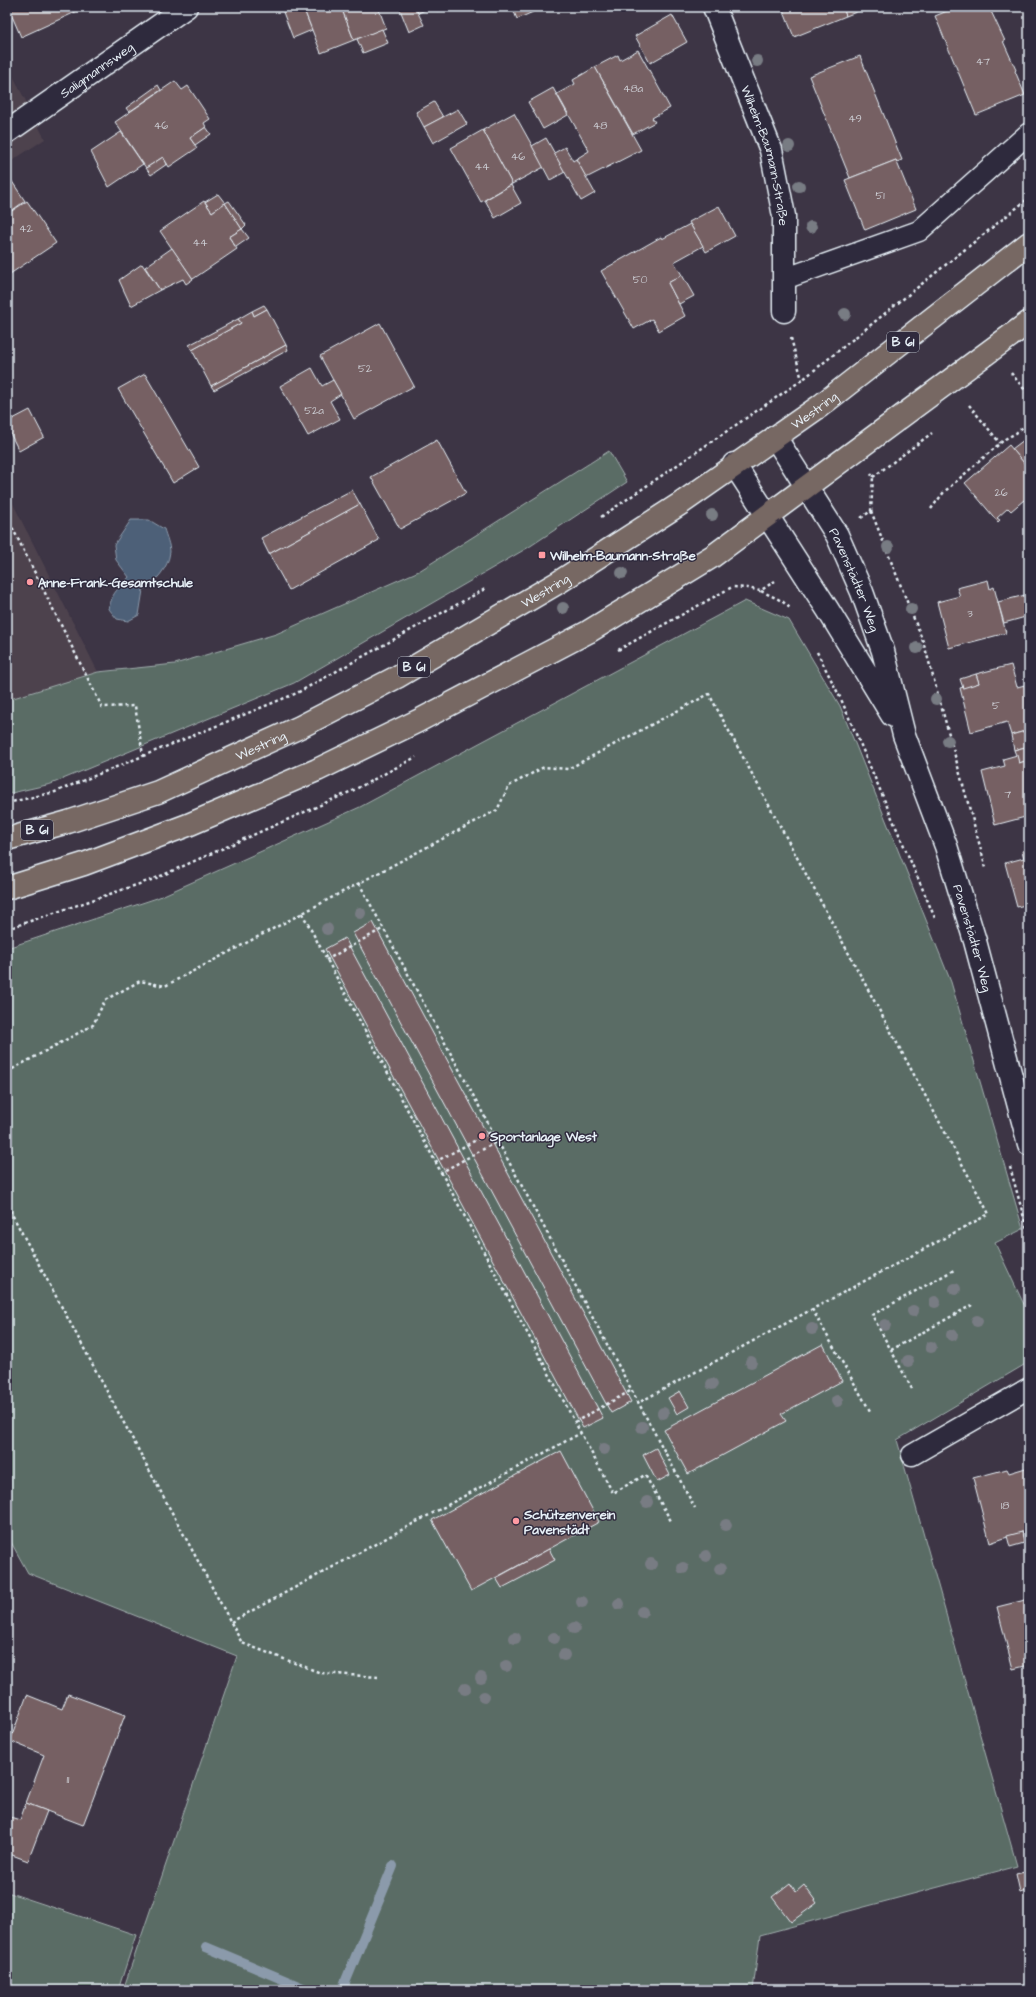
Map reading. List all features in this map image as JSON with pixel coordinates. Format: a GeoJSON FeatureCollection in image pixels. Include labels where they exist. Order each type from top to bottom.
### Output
{"type":"FeatureCollection","features":[{"type":"Feature","properties":{"kind":"main road","name":"Westring"},"geometry":{"type":"LineString","coordinates":[[7,839],[68,822],[158,792],[300,727],[397,677],[559,582],[680,504],[734,464],[837,393],[1029,244]]}},
{"type":"Feature","properties":{"kind":"main road"},"geometry":{"type":"LineString","coordinates":[[7,888],[84,864],[188,825],[317,770],[411,724],[588,632],[713,556],[1029,322]]}},
{"type":"Feature","properties":{"kind":"street","name":"Saligmannsweg"},"geometry":{"type":"LineString","coordinates":[[7,132],[186,7]]}},
{"type":"Feature","properties":{"kind":"street","name":"Wilhelm-Baumann-Straße"},"geometry":{"type":"LineString","coordinates":[[714,7],[771,150],[784,216],[784,311]]}},
{"type":"Feature","properties":{"kind":"street","name":"Pavenstädter Weg"},"geometry":{"type":"LineString","coordinates":[[775,437],[837,535],[862,592],[884,651],[904,735],[946,846],[998,1022],[1029,1144]]}},
{"type":"Feature","properties":{"kind":"street","name":"Pavenstädter Weg"},"geometry":{"type":"LineString","coordinates":[[734,464],[855,652],[904,735]]}},
{"type":"Feature","properties":{"kind":"lane"},"geometry":{"type":"LineString","coordinates":[[784,279],[918,231],[1029,133]]}},
{"type":"Feature","properties":{"kind":"lane"},"geometry":{"type":"LineString","coordinates":[[912,1455],[1029,1388]]}},
{"type":"Feature","properties":{"kind":"path"},"geometry":{"type":"LineString","coordinates":[[598,520],[802,380],[1029,198]]}},
{"type":"Feature","properties":{"kind":"path"},"geometry":{"type":"LineString","coordinates":[[784,311],[802,380]]}},
{"type":"Feature","properties":{"kind":"path"},"geometry":{"type":"LineString","coordinates":[[1011,373],[1029,394]]}},
{"type":"Feature","properties":{"kind":"path"},"geometry":{"type":"LineString","coordinates":[[969,405],[1000,443]]}},
{"type":"Feature","properties":{"kind":"path"},"geometry":{"type":"LineString","coordinates":[[931,509],[944,492],[1000,443],[1029,422]]}},
{"type":"Feature","properties":{"kind":"path"},"geometry":{"type":"LineString","coordinates":[[873,478],[871,511],[924,644],[987,874]]}},
{"type":"Feature","properties":{"kind":"path"},"geometry":{"type":"LineString","coordinates":[[859,519],[871,511]]}},
{"type":"Feature","properties":{"kind":"path"},"geometry":{"type":"LineString","coordinates":[[7,517],[102,707],[135,706],[143,755]]}},
{"type":"Feature","properties":{"kind":"path"},"geometry":{"type":"LineString","coordinates":[[760,591],[775,581]]}},
{"type":"Feature","properties":{"kind":"path"},"geometry":{"type":"LineString","coordinates":[[729,582],[732,587],[748,588],[760,591],[782,601],[793,611]]}},
{"type":"Feature","properties":{"kind":"path"},"geometry":{"type":"LineString","coordinates":[[7,804],[55,792],[297,693],[490,586]]}},
{"type":"Feature","properties":{"kind":"path"},"geometry":{"type":"LineString","coordinates":[[816,651],[841,699],[937,923]]}},
{"type":"Feature","properties":{"kind":"path"},"geometry":{"type":"LineString","coordinates":[[7,1072],[94,1025],[105,1000],[140,981],[165,986],[497,810],[509,786],[544,767],[568,769],[709,694],[989,1214],[638,1402]]}},
{"type":"Feature","properties":{"kind":"path"},"geometry":{"type":"LineString","coordinates":[[359,883],[695,1508]]}},
{"type":"Feature","properties":{"kind":"path"},"geometry":{"type":"LineString","coordinates":[[302,914],[613,1493],[645,1475],[672,1521]]}},
{"type":"Feature","properties":{"kind":"path"},"geometry":{"type":"LineString","coordinates":[[326,960],[384,928]]}},
{"type":"Feature","properties":{"kind":"path"},"geometry":{"type":"LineString","coordinates":[[435,1162],[492,1131]]}},
{"type":"Feature","properties":{"kind":"path"},"geometry":{"type":"LineString","coordinates":[[440,1173],[498,1141]]}},
{"type":"Feature","properties":{"kind":"path"},"geometry":{"type":"LineString","coordinates":[[1008,1159],[1029,1236]]}},
{"type":"Feature","properties":{"kind":"path"},"geometry":{"type":"LineString","coordinates":[[7,1204],[242,1642],[321,1673],[378,1677]]}},
{"type":"Feature","properties":{"kind":"path"},"geometry":{"type":"LineString","coordinates":[[912,1389],[872,1315],[954,1270]]}},
{"type":"Feature","properties":{"kind":"path"},"geometry":{"type":"LineString","coordinates":[[891,1350],[972,1305]]}},
{"type":"Feature","properties":{"kind":"path"},"geometry":{"type":"LineString","coordinates":[[812,1309],[870,1411]]}},
{"type":"Feature","properties":{"kind":"path"},"geometry":{"type":"LineString","coordinates":[[575,1422],[632,1390]]}},
{"type":"Feature","properties":{"kind":"path"},"geometry":{"type":"LineString","coordinates":[[231,1622],[581,1433]]}},
{"type":"Feature","properties":{"kind":"shaded area"},"geometry":{"type":"Polygon","coordinates":[[[7,64],[45,139],[7,164],[7,64]]]}},
{"type":"Feature","properties":{"kind":"shaded area","name":"Anne-Frank-Gesamtschule"},"geometry":{"type":"Polygon","coordinates":[[[7,492],[98,672],[7,700],[7,492]]]}},
{"type":"Feature","properties":{"kind":"green space"},"geometry":{"type":"Polygon","coordinates":[[[609,451],[627,482],[529,547],[294,683],[51,784],[7,794],[7,700],[98,672],[175,664],[276,634],[419,571],[609,451]]]}},
{"type":"Feature","properties":{"kind":"green space","name":"Sportanlage West"},"geometry":{"type":"Polygon","coordinates":[[[745,601],[789,620],[840,706],[951,982],[1023,1229],[995,1243],[1029,1315],[1029,1362],[897,1440],[1017,1866],[760,1935],[753,1990],[123,1990],[237,1656],[28,1573],[7,1535],[7,948],[157,898],[360,807],[745,601]]]}},
{"type":"Feature","properties":{"kind":"green space"},"geometry":{"type":"Polygon","coordinates":[[[7,1892],[136,1935],[118,1990],[7,1990],[7,1892]]]}},
{"type":"Feature","properties":{"kind":"water"},"geometry":{"type":"Polygon","coordinates":[[[131,520],[149,520],[164,529],[169,543],[170,552],[167,564],[161,574],[143,590],[139,615],[128,621],[117,619],[109,609],[114,594],[129,577],[116,560],[114,545],[131,520]]]}},
{"type":"Feature","properties":{"kind":"building"},"geometry":{"type":"Polygon","coordinates":[[[8,7],[82,7],[79,8],[80,10],[21,37],[8,7]]]}},
{"type":"Feature","properties":{"kind":"building"},"geometry":{"type":"Polygon","coordinates":[[[281,7],[303,7],[312,30],[293,38],[281,7]]]}},
{"type":"Feature","properties":{"kind":"building"},"geometry":{"type":"Polygon","coordinates":[[[303,7],[341,7],[354,40],[321,53],[303,7]]]}},
{"type":"Feature","properties":{"kind":"building"},"geometry":{"type":"Polygon","coordinates":[[[341,7],[378,7],[386,28],[354,40],[341,7]]]}},
{"type":"Feature","properties":{"kind":"building"},"geometry":{"type":"Polygon","coordinates":[[[399,7],[415,7],[424,25],[409,32],[399,7]]]}},
{"type":"Feature","properties":{"kind":"building"},"geometry":{"type":"Polygon","coordinates":[[[415,7],[433,7],[418,13],[415,7]]]}},
{"type":"Feature","properties":{"kind":"building"},"geometry":{"type":"Polygon","coordinates":[[[435,7],[447,7],[437,11],[435,7]]]}},
{"type":"Feature","properties":{"kind":"building"},"geometry":{"type":"Polygon","coordinates":[[[491,7],[503,7],[493,11],[491,7]]]}},
{"type":"Feature","properties":{"kind":"building"},"geometry":{"type":"Polygon","coordinates":[[[512,7],[531,7],[533,12],[517,19],[512,7]]]}},
{"type":"Feature","properties":{"kind":"building"},"geometry":{"type":"Polygon","coordinates":[[[782,7],[843,7],[846,16],[794,37],[782,7]]]}},
{"type":"Feature","properties":{"kind":"building"},"geometry":{"type":"Polygon","coordinates":[[[843,7],[869,7],[846,16],[843,7]]]}},
{"type":"Feature","properties":{"kind":"building"},"geometry":{"type":"Polygon","coordinates":[[[957,7],[989,7],[1005,41],[1003,41],[1025,95],[976,115],[935,16],[957,7]]]}},
{"type":"Feature","properties":{"kind":"building"},"geometry":{"type":"Polygon","coordinates":[[[672,15],[687,42],[650,63],[635,36],[672,15]]]}},
{"type":"Feature","properties":{"kind":"building"},"geometry":{"type":"Polygon","coordinates":[[[382,29],[388,43],[363,53],[357,39],[382,29]]]}},
{"type":"Feature","properties":{"kind":"building"},"geometry":{"type":"Polygon","coordinates":[[[638,50],[670,108],[652,118],[655,122],[633,134],[595,67],[618,55],[620,60],[638,50]]]}},
{"type":"Feature","properties":{"kind":"building"},"geometry":{"type":"Polygon","coordinates":[[[860,56],[902,160],[897,162],[896,160],[850,178],[809,76],[860,56]]]}},
{"type":"Feature","properties":{"kind":"building"},"geometry":{"type":"Polygon","coordinates":[[[595,67],[641,150],[586,178],[576,159],[589,151],[557,94],[575,84],[573,80],[595,67]]]}},
{"type":"Feature","properties":{"kind":"building"},"geometry":{"type":"Polygon","coordinates":[[[175,81],[182,90],[188,86],[210,119],[204,123],[206,127],[190,138],[197,148],[169,167],[163,157],[146,168],[115,122],[175,81]]]}},
{"type":"Feature","properties":{"kind":"building"},"geometry":{"type":"Polygon","coordinates":[[[158,85],[161,90],[129,112],[126,108],[158,85]]]}},
{"type":"Feature","properties":{"kind":"building"},"geometry":{"type":"Polygon","coordinates":[[[553,88],[568,115],[543,129],[528,102],[553,88]]]}},
{"type":"Feature","properties":{"kind":"building"},"geometry":{"type":"Polygon","coordinates":[[[434,102],[443,117],[424,127],[416,112],[434,102]]]}},
{"type":"Feature","properties":{"kind":"building"},"geometry":{"type":"Polygon","coordinates":[[[458,109],[467,124],[433,143],[424,127],[458,109]]]}},
{"type":"Feature","properties":{"kind":"building"},"geometry":{"type":"Polygon","coordinates":[[[514,113],[544,167],[512,184],[483,130],[514,113]]]}},
{"type":"Feature","properties":{"kind":"building"},"geometry":{"type":"Polygon","coordinates":[[[206,127],[211,134],[195,145],[190,138],[206,127]]]}},
{"type":"Feature","properties":{"kind":"building"},"geometry":{"type":"Polygon","coordinates":[[[483,130],[512,184],[481,202],[451,148],[483,130]]]}},
{"type":"Feature","properties":{"kind":"building"},"geometry":{"type":"Polygon","coordinates":[[[121,132],[143,164],[109,187],[91,152],[121,132]]]}},
{"type":"Feature","properties":{"kind":"building"},"geometry":{"type":"Polygon","coordinates":[[[546,138],[565,172],[550,180],[532,146],[546,138]]]}},
{"type":"Feature","properties":{"kind":"building"},"geometry":{"type":"Polygon","coordinates":[[[565,147],[573,161],[576,159],[595,193],[581,201],[554,153],[565,147]]]}},
{"type":"Feature","properties":{"kind":"building"},"geometry":{"type":"Polygon","coordinates":[[[163,157],[167,164],[151,175],[146,168],[163,157]]]}},
{"type":"Feature","properties":{"kind":"building"},"geometry":{"type":"Polygon","coordinates":[[[896,160],[916,209],[865,230],[845,180],[896,160]]]}},
{"type":"Feature","properties":{"kind":"building"},"geometry":{"type":"Polygon","coordinates":[[[7,174],[25,201],[7,214],[7,174]]]}},
{"type":"Feature","properties":{"kind":"building"},"geometry":{"type":"Polygon","coordinates":[[[511,185],[521,203],[495,218],[485,200],[511,185]]]}},
{"type":"Feature","properties":{"kind":"building"},"geometry":{"type":"Polygon","coordinates":[[[218,194],[225,203],[212,212],[205,202],[218,194]]]}},
{"type":"Feature","properties":{"kind":"building"},"geometry":{"type":"Polygon","coordinates":[[[27,201],[56,243],[7,276],[7,214],[27,201]]]}},
{"type":"Feature","properties":{"kind":"building"},"geometry":{"type":"Polygon","coordinates":[[[204,201],[212,212],[225,203],[242,229],[229,237],[237,249],[193,279],[160,231],[204,201]]]}},
{"type":"Feature","properties":{"kind":"building"},"geometry":{"type":"Polygon","coordinates":[[[229,201],[246,225],[242,229],[225,203],[229,201]]]}},
{"type":"Feature","properties":{"kind":"building"},"geometry":{"type":"Polygon","coordinates":[[[719,206],[735,236],[706,252],[689,222],[719,206]]]}},
{"type":"Feature","properties":{"kind":"building"},"geometry":{"type":"Polygon","coordinates":[[[690,224],[703,246],[674,262],[682,275],[668,283],[685,316],[659,331],[652,319],[634,329],[601,271],[661,237],[662,239],[690,224]]]}},
{"type":"Feature","properties":{"kind":"building"},"geometry":{"type":"Polygon","coordinates":[[[242,229],[249,238],[236,247],[229,237],[242,229]]]}},
{"type":"Feature","properties":{"kind":"building"},"geometry":{"type":"Polygon","coordinates":[[[172,248],[193,279],[186,284],[183,279],[160,290],[145,267],[172,248]]]}},
{"type":"Feature","properties":{"kind":"building"},"geometry":{"type":"Polygon","coordinates":[[[142,264],[160,290],[131,306],[119,280],[142,264]]]}},
{"type":"Feature","properties":{"kind":"building"},"geometry":{"type":"Polygon","coordinates":[[[682,275],[694,296],[679,304],[668,283],[682,275]]]}},
{"type":"Feature","properties":{"kind":"building"},"geometry":{"type":"Polygon","coordinates":[[[264,305],[267,309],[254,316],[252,311],[264,305]]]}},
{"type":"Feature","properties":{"kind":"building"},"geometry":{"type":"Polygon","coordinates":[[[267,309],[286,345],[211,386],[192,350],[241,323],[238,319],[252,311],[254,316],[267,309]]]}},
{"type":"Feature","properties":{"kind":"building"},"geometry":{"type":"Polygon","coordinates":[[[238,319],[241,323],[192,350],[189,345],[238,319]]]}},
{"type":"Feature","properties":{"kind":"building"},"geometry":{"type":"Polygon","coordinates":[[[380,323],[414,386],[354,419],[320,356],[380,323]]]}},
{"type":"Feature","properties":{"kind":"building"},"geometry":{"type":"Polygon","coordinates":[[[286,345],[288,350],[214,390],[211,386],[286,345]]]}},
{"type":"Feature","properties":{"kind":"building"},"geometry":{"type":"Polygon","coordinates":[[[312,368],[322,386],[333,380],[341,394],[330,401],[340,419],[308,436],[280,386],[312,368]]]}},
{"type":"Feature","properties":{"kind":"building"},"geometry":{"type":"Polygon","coordinates":[[[145,374],[199,467],[173,483],[118,389],[145,374]]]}},
{"type":"Feature","properties":{"kind":"building"},"geometry":{"type":"Polygon","coordinates":[[[30,410],[44,437],[19,451],[7,427],[7,422],[30,410]]]}},
{"type":"Feature","properties":{"kind":"building"},"geometry":{"type":"Polygon","coordinates":[[[1029,436],[1029,469],[1012,449],[1029,436]]]}},
{"type":"Feature","properties":{"kind":"building"},"geometry":{"type":"Polygon","coordinates":[[[437,440],[466,493],[400,529],[371,477],[437,440]]]}},
{"type":"Feature","properties":{"kind":"building"},"geometry":{"type":"Polygon","coordinates":[[[1009,445],[1029,469],[1029,507],[1024,500],[1011,511],[1008,508],[997,518],[1000,520],[998,522],[965,483],[1009,445]]]}},
{"type":"Feature","properties":{"kind":"building"},"geometry":{"type":"Polygon","coordinates":[[[352,490],[360,504],[269,554],[261,538],[352,490]]]}},
{"type":"Feature","properties":{"kind":"building"},"geometry":{"type":"Polygon","coordinates":[[[360,504],[379,540],[289,590],[269,554],[360,504]]]}},
{"type":"Feature","properties":{"kind":"building"},"geometry":{"type":"Polygon","coordinates":[[[988,580],[990,589],[994,587],[1006,633],[949,648],[937,602],[960,596],[957,588],[988,580]]]}},
{"type":"Feature","properties":{"kind":"building"},"geometry":{"type":"Polygon","coordinates":[[[1029,594],[1029,616],[1004,623],[998,602],[1029,594]]]}},
{"type":"Feature","properties":{"kind":"building"},"geometry":{"type":"Polygon","coordinates":[[[1011,665],[1017,687],[1029,684],[1029,730],[1011,735],[1007,722],[971,732],[960,688],[979,683],[976,674],[1011,665]]]}},
{"type":"Feature","properties":{"kind":"building"},"geometry":{"type":"Polygon","coordinates":[[[976,674],[979,683],[963,688],[960,679],[976,674]]]}},
{"type":"Feature","properties":{"kind":"building"},"geometry":{"type":"Polygon","coordinates":[[[1029,730],[1029,746],[1014,750],[1011,735],[1029,730]]]}},
{"type":"Feature","properties":{"kind":"building"},"geometry":{"type":"Polygon","coordinates":[[[1029,746],[1029,760],[1019,763],[1014,750],[1029,746]]]}},
{"type":"Feature","properties":{"kind":"building"},"geometry":{"type":"Polygon","coordinates":[[[1017,755],[1019,763],[1029,760],[1029,816],[995,825],[982,772],[1005,766],[1003,759],[1017,755]]]}},
{"type":"Feature","properties":{"kind":"building"},"geometry":{"type":"Polygon","coordinates":[[[1029,849],[1029,904],[1017,907],[1005,863],[1024,858],[1022,851],[1029,849]]]}},
{"type":"Feature","properties":{"kind":"building"},"geometry":{"type":"Polygon","coordinates":[[[373,922],[631,1402],[611,1413],[353,933],[373,922]]]}},
{"type":"Feature","properties":{"kind":"building"},"geometry":{"type":"Polygon","coordinates":[[[345,938],[603,1418],[583,1428],[325,949],[345,938]]]}},
{"type":"Feature","properties":{"kind":"building"},"geometry":{"type":"Polygon","coordinates":[[[823,1344],[842,1381],[781,1414],[786,1421],[688,1474],[664,1430],[823,1344]]]}},
{"type":"Feature","properties":{"kind":"building"},"geometry":{"type":"Polygon","coordinates":[[[680,1391],[689,1407],[677,1414],[668,1398],[680,1391]]]}},
{"type":"Feature","properties":{"kind":"building"},"geometry":{"type":"Polygon","coordinates":[[[656,1448],[670,1475],[657,1482],[643,1455],[656,1448]]]}},
{"type":"Feature","properties":{"kind":"building","name":"Schützenverein Pavenstädt"},"geometry":{"type":"Polygon","coordinates":[[[561,1451],[599,1522],[471,1591],[432,1520],[561,1451]]]}},
{"type":"Feature","properties":{"kind":"building"},"geometry":{"type":"Polygon","coordinates":[[[1029,1467],[1029,1539],[1024,1540],[1022,1532],[990,1543],[973,1478],[1007,1469],[1009,1473],[1029,1467]]]}},
{"type":"Feature","properties":{"kind":"building"},"geometry":{"type":"Polygon","coordinates":[[[1022,1532],[1024,1543],[1010,1547],[1007,1536],[1022,1532]]]}},
{"type":"Feature","properties":{"kind":"building"},"geometry":{"type":"Polygon","coordinates":[[[549,1549],[555,1560],[502,1588],[496,1578],[549,1549]]]}},
{"type":"Feature","properties":{"kind":"building"},"geometry":{"type":"Polygon","coordinates":[[[1029,1599],[1029,1665],[1013,1669],[997,1607],[1029,1599]]]}},
{"type":"Feature","properties":{"kind":"building"},"geometry":{"type":"Polygon","coordinates":[[[68,1694],[125,1715],[83,1825],[26,1803],[44,1755],[10,1741],[27,1695],[62,1709],[68,1694]]]}},
{"type":"Feature","properties":{"kind":"building"},"geometry":{"type":"Polygon","coordinates":[[[26,1803],[47,1811],[28,1861],[7,1853],[7,1825],[10,1817],[20,1820],[26,1803]]]}},
{"type":"Feature","properties":{"kind":"building"},"geometry":{"type":"Polygon","coordinates":[[[1029,1871],[1029,1889],[1020,1892],[1016,1874],[1029,1871]]]}},
{"type":"Feature","properties":{"kind":"building"},"geometry":{"type":"Polygon","coordinates":[[[790,1883],[796,1892],[804,1885],[817,1903],[791,1922],[772,1897],[790,1883]]]}},
{"type":"Feature","properties":{"kind":"waterway"},"geometry":{"type":"LineString","coordinates":[[342,1990],[393,1866]]}},
{"type":"Feature","properties":{"kind":"waterway"},"geometry":{"type":"LineString","coordinates":[[206,1947],[308,1990]]}},
{"type":"Feature","properties":{"kind":"place","name":"Wilhelm-Baumann-Straße"},"geometry":{"type":"Point","coordinates":[542,555]}},
{"type":"Feature","properties":{"kind":"place","name":"Anne-Frank-Gesamtschule"},"geometry":{"type":"Point","coordinates":[30,582]}},
{"type":"Feature","properties":{"kind":"place","name":"Sportanlage West"},"geometry":{"type":"Point","coordinates":[482,1136]}},
{"type":"Feature","properties":{"kind":"place","name":"Schützenverein Pavenstädt"},"geometry":{"type":"Point","coordinates":[516,1521]}}]}
